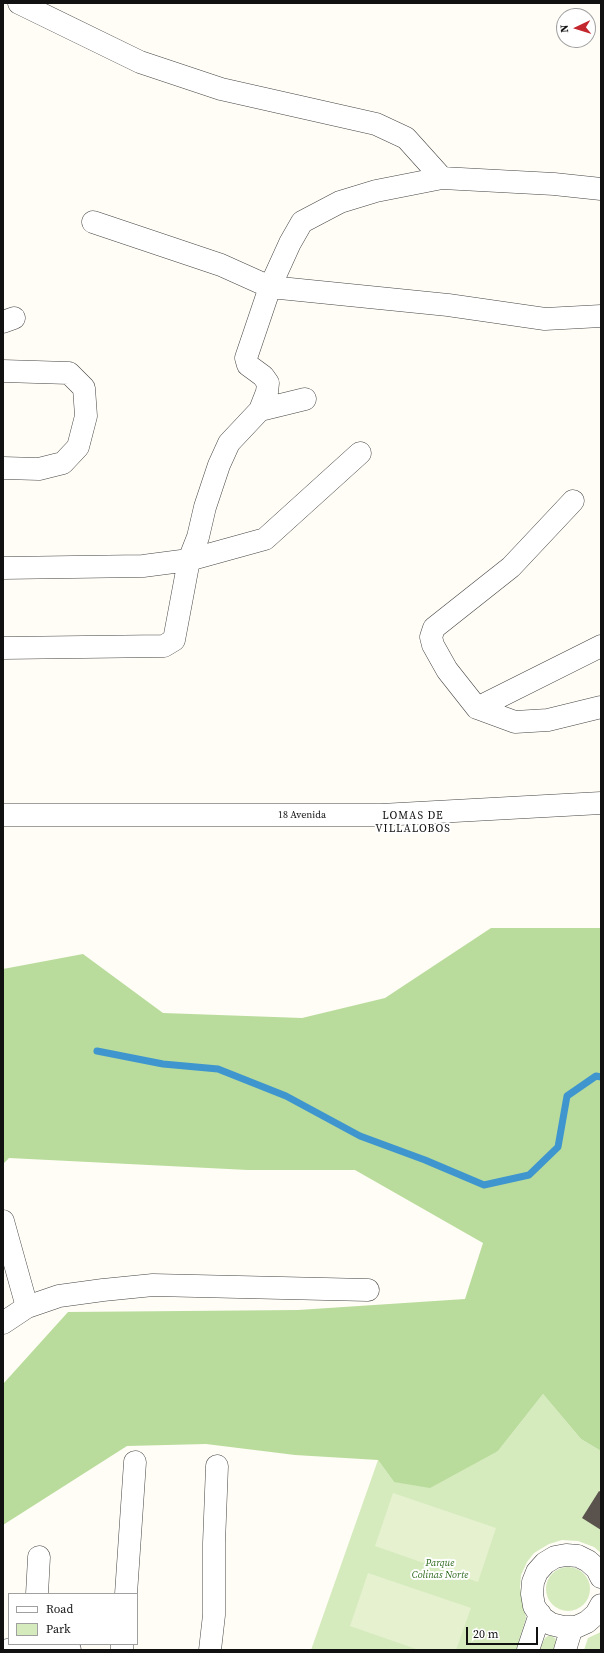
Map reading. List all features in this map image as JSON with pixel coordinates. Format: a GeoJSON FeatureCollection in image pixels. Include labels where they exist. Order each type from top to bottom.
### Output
{"type":"FeatureCollection","features":[{"type":"Feature","properties":{"kind":"street"},"geometry":{"type":"LineString","coordinates":[[19,3],[140,62],[221,90],[376,124],[406,138],[442,178]]}},
{"type":"Feature","properties":{"kind":"street"},"geometry":{"type":"LineString","coordinates":[[3,648],[164,646],[174,640],[177,632],[190,560],[198,537],[205,507],[217,472],[229,443],[260,410],[267,392],[268,383],[264,376],[248,365],[246,358],[270,287],[290,243],[302,222],[340,202],[376,191],[442,178],[554,184],[601,190]]}},
{"type":"Feature","properties":{"kind":"street"},"geometry":{"type":"LineString","coordinates":[[93,222],[221,265],[270,287],[448,305],[545,319],[601,316]]}},
{"type":"Feature","properties":{"kind":"street"},"geometry":{"type":"LineString","coordinates":[[3,371],[69,373],[84,388],[86,416],[78,447],[63,463],[39,469],[3,468]]}},
{"type":"Feature","properties":{"kind":"street"},"geometry":{"type":"LineString","coordinates":[[260,410],[305,399]]}},
{"type":"Feature","properties":{"kind":"street"},"geometry":{"type":"LineString","coordinates":[[3,568],[143,566],[190,560],[264,539],[360,453]]}},
{"type":"Feature","properties":{"kind":"street"},"geometry":{"type":"LineString","coordinates":[[573,501],[511,567],[434,628],[431,637],[433,645],[447,670],[477,708],[515,722],[548,720],[601,707]]}},
{"type":"Feature","properties":{"kind":"street"},"geometry":{"type":"LineString","coordinates":[[477,708],[600,648]]}},
{"type":"Feature","properties":{"kind":"street","name":"18 Avenida"},"geometry":{"type":"LineString","coordinates":[[3,815],[381,815],[601,803]]}},
{"type":"Feature","properties":{"kind":"street"},"geometry":{"type":"LineString","coordinates":[[3,1221],[27,1307]]}},
{"type":"Feature","properties":{"kind":"street"},"geometry":{"type":"LineString","coordinates":[[3,1322],[27,1307],[59,1296],[153,1285],[368,1290]]}},
{"type":"Feature","properties":{"kind":"street"},"geometry":{"type":"LineString","coordinates":[[126,1593],[135,1462]]}},
{"type":"Feature","properties":{"kind":"street"},"geometry":{"type":"LineString","coordinates":[[210,1650],[214,1615],[214,1543],[217,1466]]}},
{"type":"Feature","properties":{"kind":"street"},"geometry":{"type":"LineString","coordinates":[[599,1610],[587,1622],[572,1627],[563,1627],[551,1624],[540,1614],[534,1606],[532,1594],[533,1582],[537,1572],[545,1563],[555,1557],[566,1555],[578,1556],[588,1561],[600,1572]]}},
{"type":"Feature","properties":{"kind":"street"},"geometry":{"type":"LineString","coordinates":[[37,1593],[38,1557]]}},
{"type":"Feature","properties":{"kind":"street"},"geometry":{"type":"LineString","coordinates":[[528,1650],[540,1614]]}},
{"type":"Feature","properties":{"kind":"street"},"geometry":{"type":"LineString","coordinates":[[565,1650],[572,1627]]}},
{"type":"Feature","properties":{"kind":"street"},"geometry":{"type":"LineString","coordinates":[[7,1650],[35,1648],[70,1650]]}},
{"type":"Feature","properties":{"kind":"green space"},"geometry":{"type":"Polygon","coordinates":[[[491,928],[601,928],[601,1451],[581,1439],[543,1394],[498,1451],[430,1488],[394,1482],[378,1460],[295,1455],[206,1444],[127,1446],[3,1525],[3,1384],[68,1312],[298,1310],[465,1299],[483,1243],[355,1170],[248,1170],[9,1158],[3,1164],[3,969],[83,954],[163,1013],[302,1018],[385,998],[491,928]]]}},
{"type":"Feature","properties":{"kind":"green space","name":"Parque Colinas Norte"},"geometry":{"type":"Polygon","coordinates":[[[543,1394],[581,1439],[601,1451],[601,1553],[594,1547],[578,1541],[562,1540],[549,1544],[534,1553],[527,1562],[521,1575],[520,1587],[526,1618],[516,1650],[311,1650],[378,1460],[394,1482],[498,1451],[543,1394]]]}},
{"type":"Feature","properties":{"kind":"green space"},"geometry":{"type":"Polygon","coordinates":[[[393,1493],[496,1528],[478,1582],[375,1546],[393,1493]]]}},
{"type":"Feature","properties":{"kind":"green space"},"geometry":{"type":"Polygon","coordinates":[[[568,1567],[580,1571],[586,1577],[590,1589],[586,1601],[580,1607],[568,1611],[556,1607],[550,1601],[546,1589],[550,1577],[556,1571],[568,1567]]]}},
{"type":"Feature","properties":{"kind":"green space"},"geometry":{"type":"Polygon","coordinates":[[[368,1573],[471,1608],[456,1650],[419,1650],[350,1626],[368,1573]]]}},
{"type":"Feature","properties":{"kind":"green space"},"geometry":{"type":"Polygon","coordinates":[[[601,1632],[601,1650],[584,1650],[588,1638],[601,1632]]]}},
{"type":"Feature","properties":{"kind":"green space"},"geometry":{"type":"Polygon","coordinates":[[[552,1636],[557,1640],[556,1650],[539,1650],[545,1638],[552,1636]]]}},
{"type":"Feature","properties":{"kind":"building"},"geometry":{"type":"Polygon","coordinates":[[[599,1491],[601,1492],[601,1530],[582,1518],[599,1491]]]}},
{"type":"Feature","properties":{"kind":"waterway"},"geometry":{"type":"LineString","coordinates":[[97,1051],[163,1064],[218,1069],[286,1096],[360,1136],[425,1160],[484,1185],[529,1175],[558,1147],[567,1096],[596,1076],[601,1077]]}},
{"type":"Feature","properties":{"kind":"district","name":"LOMAS DE VILLALOBOS"},"geometry":{"type":"Point","coordinates":[413,822]}}]}
